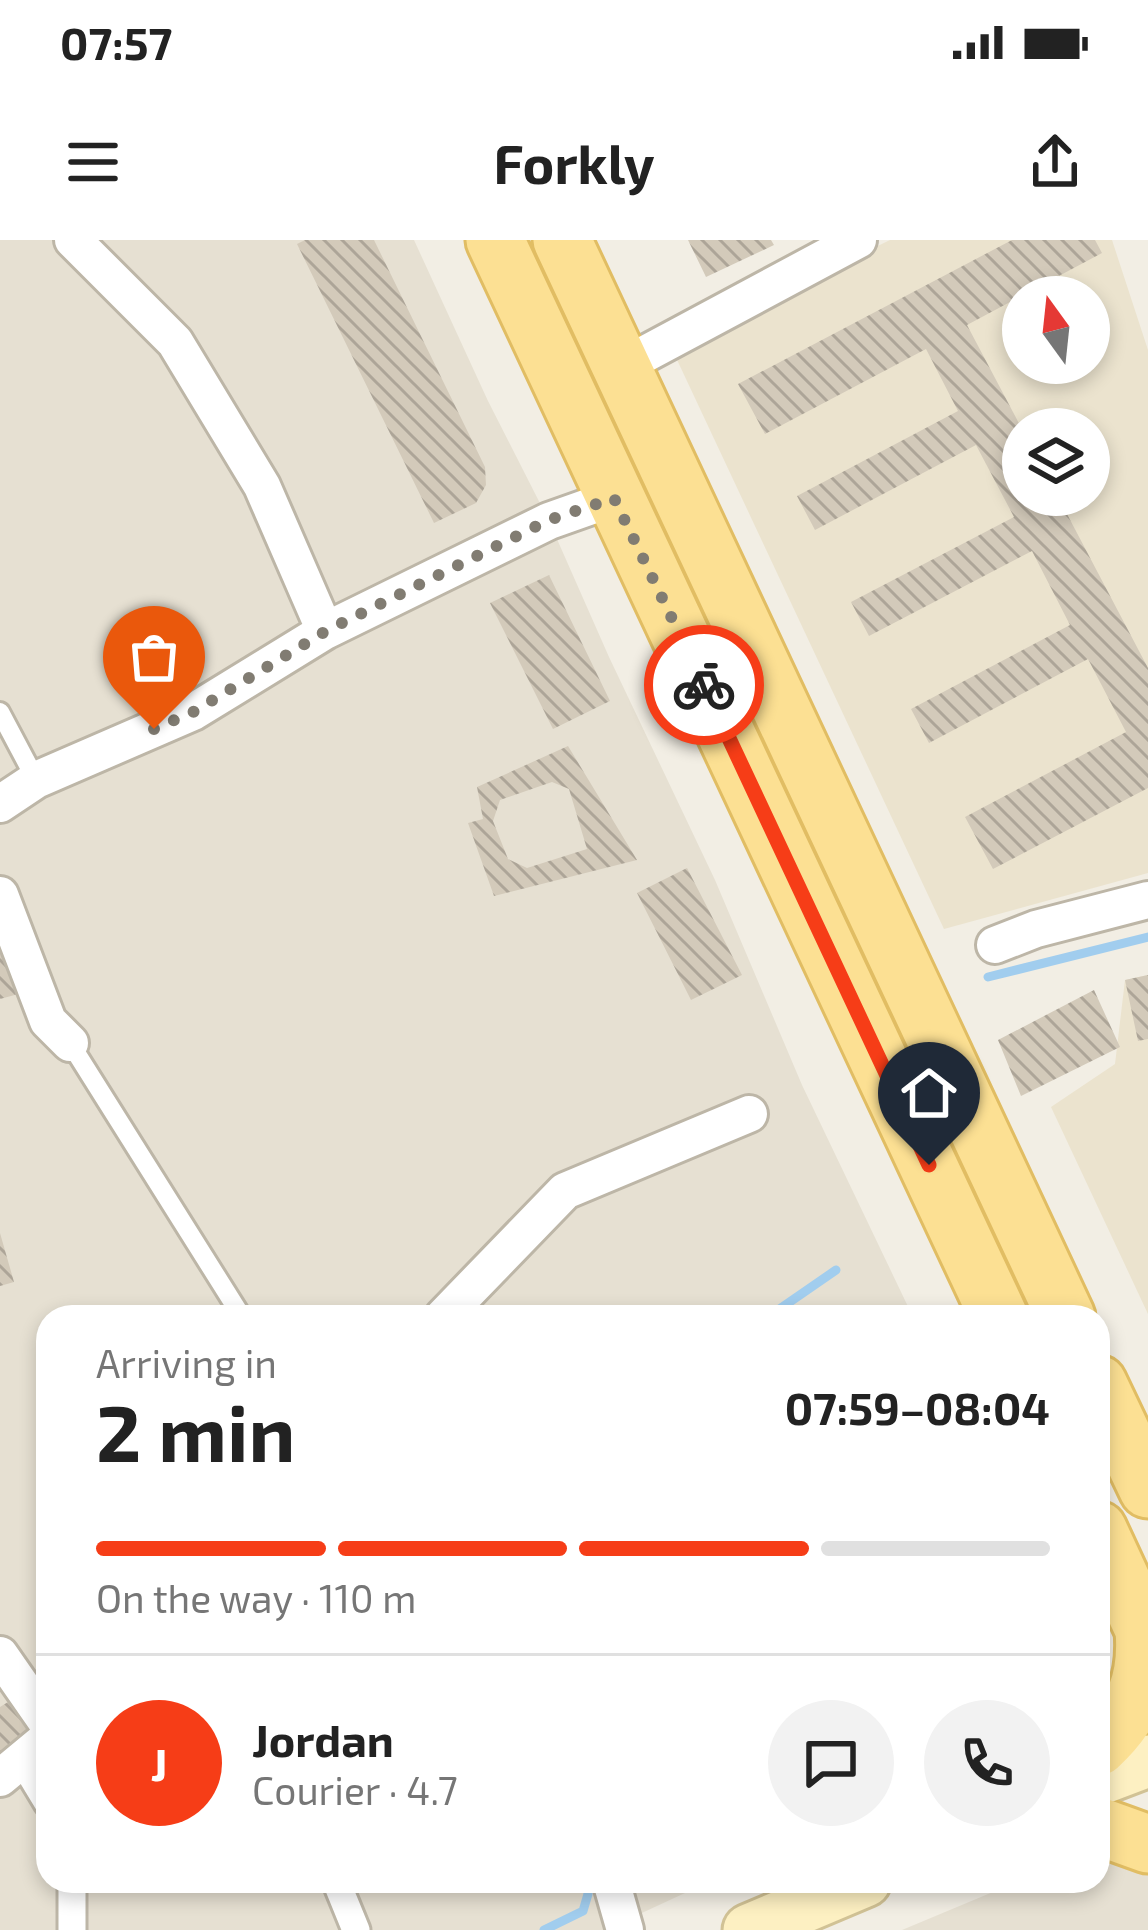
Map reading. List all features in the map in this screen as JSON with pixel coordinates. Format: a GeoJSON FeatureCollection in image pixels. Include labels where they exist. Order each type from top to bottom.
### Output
{"type":"FeatureCollection","features":[{"type":"Feature","properties":{"kind":"main road"},"geometry":{"type":"LineString","coordinates":[[495,240],[994,1305]]}},
{"type":"Feature","properties":{"kind":"main road"},"geometry":{"type":"LineString","coordinates":[[562,240],[1060,1305]]}},
{"type":"Feature","properties":{"kind":"main road"},"geometry":{"type":"LineString","coordinates":[[1110,1409],[1148,1489]]}},
{"type":"Feature","properties":{"kind":"main road"},"geometry":{"type":"LineString","coordinates":[[1110,1556],[1146,1634],[1147,1663],[1138,1697],[1110,1736]]}},
{"type":"Feature","properties":{"kind":"main road"},"geometry":{"type":"LineString","coordinates":[[1110,1775],[1148,1761]]}},
{"type":"Feature","properties":{"kind":"main road"},"geometry":{"type":"LineString","coordinates":[[1110,1830],[1148,1844]]}},
{"type":"Feature","properties":{"kind":"main road"},"geometry":{"type":"LineString","coordinates":[[772,1925],[840,1893]]}},
{"type":"Feature","properties":{"kind":"street"},"geometry":{"type":"LineString","coordinates":[[73,240],[175,342],[262,486],[326,631]]}},
{"type":"Feature","properties":{"kind":"street"},"geometry":{"type":"LineString","coordinates":[[620,368],[858,240]]}},
{"type":"Feature","properties":{"kind":"street"},"geometry":{"type":"LineString","coordinates":[[0,804],[37,780],[193,712],[326,631],[549,520],[614,498]]}},
{"type":"Feature","properties":{"kind":"street"},"geometry":{"type":"LineString","coordinates":[[0,895],[48,1022],[70,1043]]}},
{"type":"Feature","properties":{"kind":"street"},"geometry":{"type":"LineString","coordinates":[[995,945],[1036,929],[1148,900]]}},
{"type":"Feature","properties":{"kind":"street"},"geometry":{"type":"LineString","coordinates":[[455,1305],[565,1191],[749,1114]]}},
{"type":"Feature","properties":{"kind":"street"},"geometry":{"type":"LineString","coordinates":[[0,1655],[36,1707]]}},
{"type":"Feature","properties":{"kind":"street"},"geometry":{"type":"LineString","coordinates":[[72,1893],[72,1930]]}},
{"type":"Feature","properties":{"kind":"street"},"geometry":{"type":"LineString","coordinates":[[341,1893],[356,1930]]}},
{"type":"Feature","properties":{"kind":"street"},"geometry":{"type":"LineString","coordinates":[[615,1893],[626,1930]]}},
{"type":"Feature","properties":{"kind":"lane"},"geometry":{"type":"LineString","coordinates":[[0,712],[37,780]]}},
{"type":"Feature","properties":{"kind":"lane"},"geometry":{"type":"LineString","coordinates":[[70,1043],[234,1305]]}},
{"type":"Feature","properties":{"kind":"shaded area"},"geometry":{"type":"Polygon","coordinates":[[[0,240],[414,240],[549,521],[715,880],[802,1085],[907,1305],[36,1305],[36,1893],[685,1893],[605,1930],[0,1930],[0,240]]]}},
{"type":"Feature","properties":{"kind":"shaded area"},"geometry":{"type":"Polygon","coordinates":[[[890,240],[1112,240],[1148,350],[1148,873],[944,929],[671,347],[890,240]]]}},
{"type":"Feature","properties":{"kind":"shaded area"},"geometry":{"type":"Polygon","coordinates":[[[1148,975],[1148,1314],[1051,1107],[1115,1064],[1125,980],[1148,975]]]}},
{"type":"Feature","properties":{"kind":"shaded area"},"geometry":{"type":"Polygon","coordinates":[[[1148,1827],[1148,1930],[902,1930],[990,1893],[1110,1893],[1110,1843],[1148,1827]]]}},
{"type":"Feature","properties":{"kind":"building"},"geometry":{"type":"Polygon","coordinates":[[[374,240],[485,467],[486,485],[476,503],[434,523],[297,244],[374,240]]]}},
{"type":"Feature","properties":{"kind":"building"},"geometry":{"type":"Polygon","coordinates":[[[688,240],[771,240],[774,245],[706,277],[688,240]]]}},
{"type":"Feature","properties":{"kind":"building"},"geometry":{"type":"Polygon","coordinates":[[[1012,240],[1095,240],[1102,253],[1059,276],[1002,276],[1002,306],[967,325],[1011,408],[1002,408],[1002,494],[976,445],[815,530],[797,496],[958,411],[926,349],[765,434],[738,384],[1012,240]]]}},
{"type":"Feature","properties":{"kind":"building"},"geometry":{"type":"Polygon","coordinates":[[[1068,516],[1148,668],[1148,788],[993,869],[965,817],[1126,732],[1088,659],[929,743],[911,709],[1070,625],[1032,551],[869,636],[851,602],[1014,517],[1068,516]]]}},
{"type":"Feature","properties":{"kind":"building"},"geometry":{"type":"Polygon","coordinates":[[[549,575],[610,701],[553,729],[490,603],[549,575]]]}},
{"type":"Feature","properties":{"kind":"building"},"geometry":{"type":"Polygon","coordinates":[[[568,746],[637,860],[494,896],[468,823],[483,819],[477,787],[568,746]],[[552,782],[500,800],[493,821],[508,859],[527,868],[587,849],[569,789],[552,782]]]}},
{"type":"Feature","properties":{"kind":"building"},"geometry":{"type":"Polygon","coordinates":[[[687,868],[742,975],[691,1000],[637,893],[687,868]]]}},
{"type":"Feature","properties":{"kind":"building"},"geometry":{"type":"Polygon","coordinates":[[[0,932],[22,993],[0,999],[0,932]]]}},
{"type":"Feature","properties":{"kind":"building"},"geometry":{"type":"Polygon","coordinates":[[[1148,975],[1148,1039],[1138,1041],[1125,980],[1148,975]]]}},
{"type":"Feature","properties":{"kind":"building"},"geometry":{"type":"Polygon","coordinates":[[[1094,990],[1120,1047],[1021,1096],[998,1040],[1094,990]]]}},
{"type":"Feature","properties":{"kind":"building"},"geometry":{"type":"Polygon","coordinates":[[[0,1233],[14,1282],[0,1286],[0,1233]]]}},
{"type":"Feature","properties":{"kind":"building"},"geometry":{"type":"Polygon","coordinates":[[[8,1702],[30,1734],[0,1755],[0,1707],[8,1702]]]}},
{"type":"Feature","properties":{"kind":"waterway"},"geometry":{"type":"LineString","coordinates":[[988,977],[1148,937]]}},
{"type":"Feature","properties":{"kind":"waterway"},"geometry":{"type":"LineString","coordinates":[[785,1305],[836,1270]]}},
{"type":"Feature","properties":{"kind":"waterway"},"geometry":{"type":"LineString","coordinates":[[544,1930],[583,1911],[588,1893]]}},
{"type":"Feature","properties":{"kind":"way so far"},"geometry":{"type":"LineString","coordinates":[[154,729],[193,712],[326,631],[549,520],[614,498],[704,685]]}},
{"type":"Feature","properties":{"kind":"route"},"geometry":{"type":"LineString","coordinates":[[704,685],[929,1165]]}}]}
